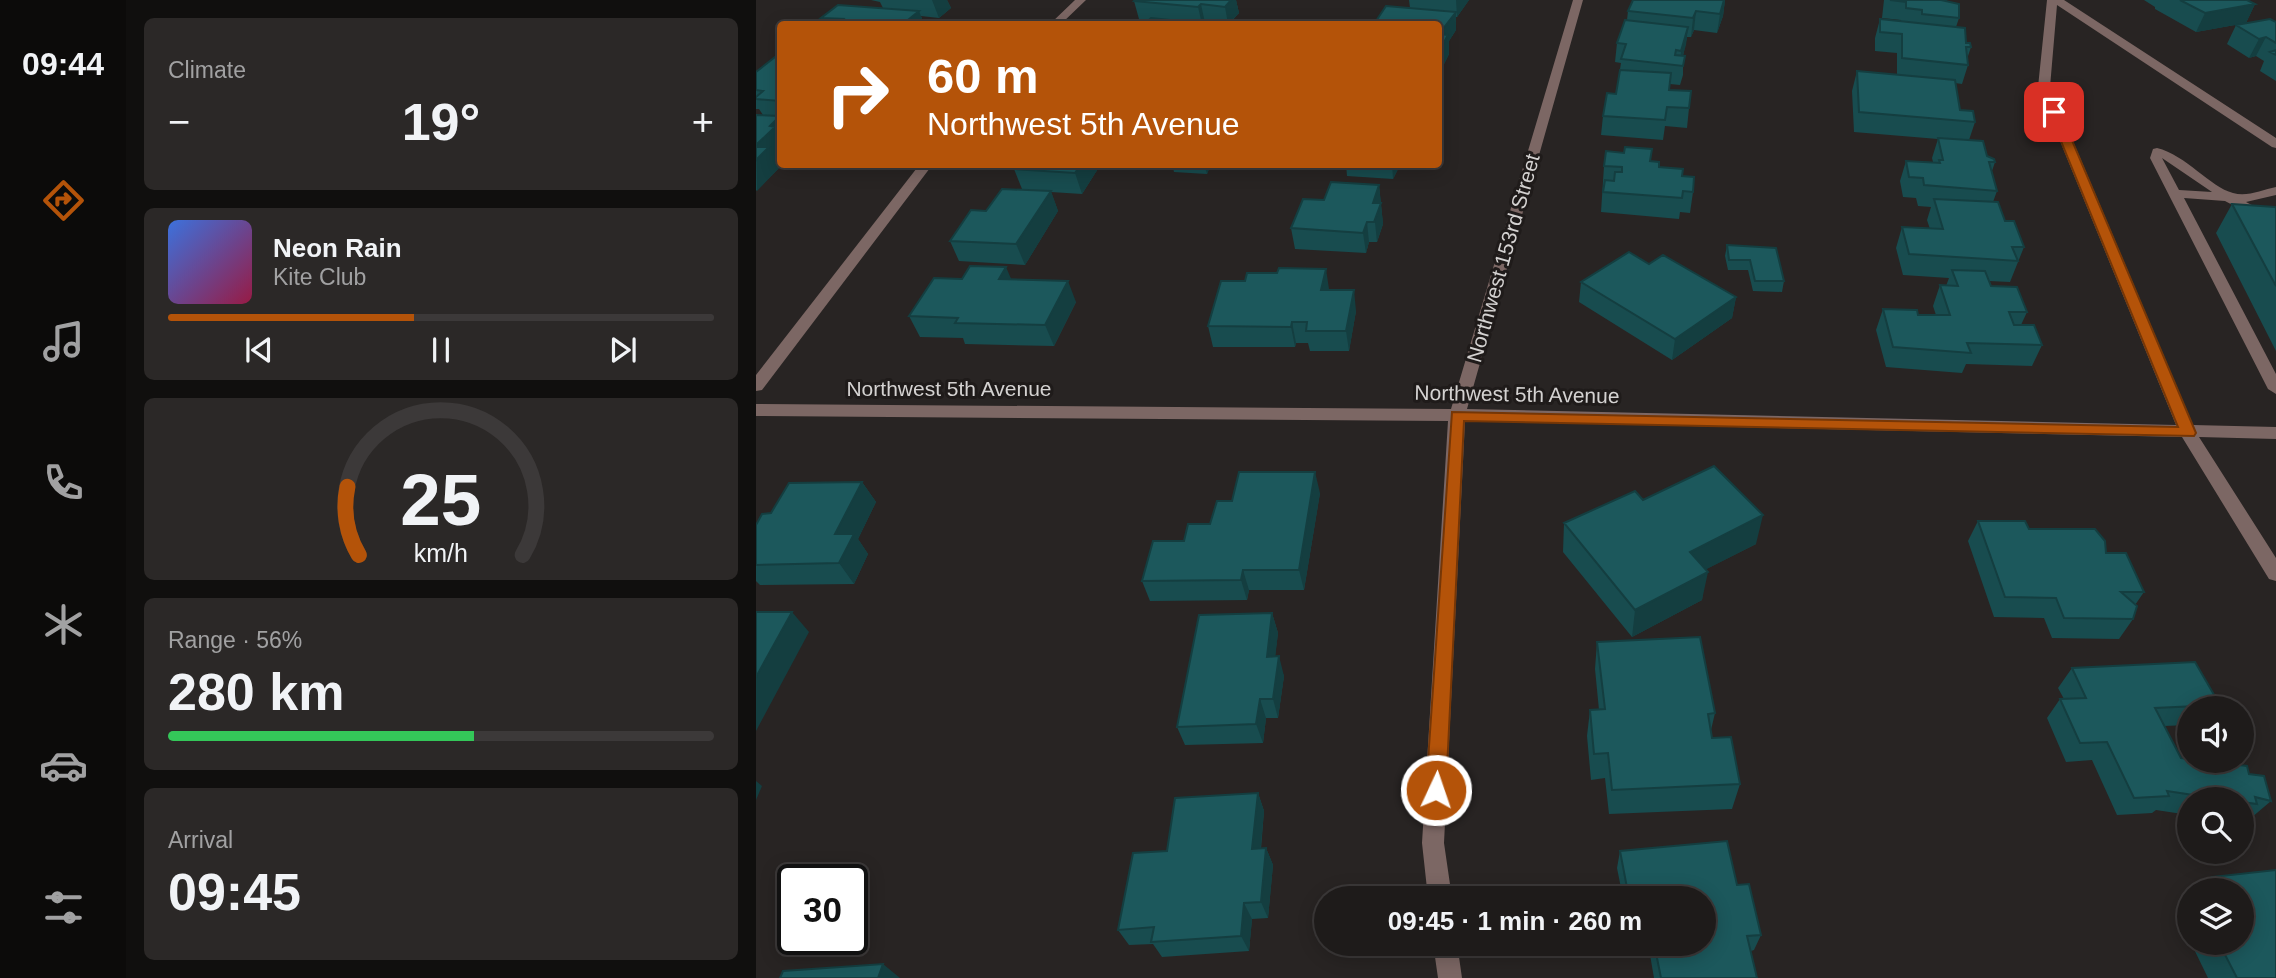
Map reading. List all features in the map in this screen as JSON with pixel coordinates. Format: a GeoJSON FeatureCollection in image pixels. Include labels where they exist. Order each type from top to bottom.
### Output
{"type":"FeatureCollection","features":[{"type":"Feature","properties":{"kind":"street"},"geometry":{"type":"LineString","coordinates":[[1058,21],[1081,0]]}},
{"type":"Feature","properties":{"kind":"street","name":"Northwest 153rd Street"},"geometry":{"type":"LineString","coordinates":[[1438,886],[1433,843],[1457,415],[1578,0]]}},
{"type":"Feature","properties":{"kind":"street"},"geometry":{"type":"LineString","coordinates":[[2276,144],[2054,0],[2044,88],[2188,433],[2276,574]]}},
{"type":"Feature","properties":{"kind":"street"},"geometry":{"type":"LineString","coordinates":[[2276,224],[2228,197],[2165,154],[2157,152],[2156,158],[2276,389]]}},
{"type":"Feature","properties":{"kind":"street"},"geometry":{"type":"LineString","coordinates":[[756,386],[924,168]]}},
{"type":"Feature","properties":{"kind":"street"},"geometry":{"type":"LineString","coordinates":[[2175,194],[2249,198],[2276,191]]}},
{"type":"Feature","properties":{"kind":"street","name":"Northwest 5th Avenue"},"geometry":{"type":"LineString","coordinates":[[756,410],[1457,415],[2276,433]]}},
{"type":"Feature","properties":{"kind":"street"},"geometry":{"type":"LineString","coordinates":[[1447,956],[1450,978]]}},
{"type":"Feature","properties":{"kind":"building"},"geometry":{"type":"Polygon","coordinates":[[[1135,0],[1231,0],[1225,7],[1201,4],[1198,7],[1135,0]]]}},
{"type":"Feature","properties":{"kind":"building"},"geometry":{"type":"Polygon","coordinates":[[[1633,0],[1724,0],[1720,14],[1696,11],[1693,18],[1628,11],[1633,0]]]}},
{"type":"Feature","properties":{"kind":"building"},"geometry":{"type":"Polygon","coordinates":[[[1890,0],[1941,0],[1959,4],[1959,18],[1922,14],[1922,10],[1906,8],[1906,2],[1890,0]]]}},
{"type":"Feature","properties":{"kind":"building"},"geometry":{"type":"Polygon","coordinates":[[[2180,0],[2247,0],[2255,4],[2205,13],[2180,0]]]}},
{"type":"Feature","properties":{"kind":"building"},"geometry":{"type":"Polygon","coordinates":[[[838,5],[919,11],[907,21],[841,21],[843,19],[821,18],[838,5]]]}},
{"type":"Feature","properties":{"kind":"building"},"geometry":{"type":"Polygon","coordinates":[[[1386,6],[1456,12],[1442,30],[1442,21],[1376,21],[1386,6]]]}},
{"type":"Feature","properties":{"kind":"building"},"geometry":{"type":"Polygon","coordinates":[[[1151,18],[1180,21],[1148,21],[1151,18]]]}},
{"type":"Feature","properties":{"kind":"building"},"geometry":{"type":"Polygon","coordinates":[[[1880,19],[1965,28],[1966,43],[1970,43],[1971,47],[1966,47],[1968,65],[1902,58],[1902,34],[1880,32],[1880,19]]]}},
{"type":"Feature","properties":{"kind":"building"},"geometry":{"type":"Polygon","coordinates":[[[2270,19],[2276,22],[2276,43],[2266,37],[2259,39],[2236,25],[2270,19]]]}},
{"type":"Feature","properties":{"kind":"building"},"geometry":{"type":"Polygon","coordinates":[[[1625,20],[1688,27],[1681,51],[1676,50],[1675,55],[1685,56],[1683,66],[1621,59],[1626,44],[1617,43],[1625,20]]]}},
{"type":"Feature","properties":{"kind":"building"},"geometry":{"type":"Polygon","coordinates":[[[1442,34],[1448,35],[1442,46],[1442,34]]]}},
{"type":"Feature","properties":{"kind":"building"},"geometry":{"type":"Polygon","coordinates":[[[777,57],[777,101],[756,99],[763,91],[756,90],[756,72],[777,57]]]}},
{"type":"Feature","properties":{"kind":"building"},"geometry":{"type":"Polygon","coordinates":[[[1620,70],[1671,73],[1669,90],[1691,91],[1689,108],[1667,107],[1665,120],[1603,116],[1607,93],[1616,94],[1620,70]]]}},
{"type":"Feature","properties":{"kind":"building"},"geometry":{"type":"Polygon","coordinates":[[[1857,71],[1955,80],[1960,110],[1973,111],[1975,122],[1859,112],[1857,71]]]}},
{"type":"Feature","properties":{"kind":"building"},"geometry":{"type":"Polygon","coordinates":[[[756,115],[777,116],[770,126],[775,127],[756,145],[756,115]]]}},
{"type":"Feature","properties":{"kind":"building"},"geometry":{"type":"Polygon","coordinates":[[[1938,138],[1983,141],[1987,156],[1995,162],[1989,162],[1997,191],[1924,185],[1923,178],[1909,177],[1906,161],[1940,163],[1939,160],[1943,160],[1938,138]]]}},
{"type":"Feature","properties":{"kind":"building"},"geometry":{"type":"Polygon","coordinates":[[[756,147],[769,147],[756,160],[756,147]]]}},
{"type":"Feature","properties":{"kind":"building"},"geometry":{"type":"Polygon","coordinates":[[[1625,147],[1652,149],[1650,161],[1659,162],[1659,167],[1683,169],[1682,176],[1694,177],[1693,192],[1683,191],[1682,198],[1603,192],[1605,180],[1614,181],[1615,172],[1622,172],[1622,167],[1604,166],[1606,151],[1624,153],[1625,147]]]}},
{"type":"Feature","properties":{"kind":"building"},"geometry":{"type":"Polygon","coordinates":[[[1015,168],[1078,168],[1075,173],[1015,168]]]}},
{"type":"Feature","properties":{"kind":"building"},"geometry":{"type":"Polygon","coordinates":[[[1331,182],[1379,185],[1373,203],[1381,203],[1374,222],[1367,222],[1363,233],[1291,228],[1303,199],[1324,200],[1331,182]]]}},
{"type":"Feature","properties":{"kind":"building"},"geometry":{"type":"Polygon","coordinates":[[[1002,189],[1051,191],[1016,244],[950,241],[971,210],[986,211],[1002,189]]]}},
{"type":"Feature","properties":{"kind":"building"},"geometry":{"type":"Polygon","coordinates":[[[1934,199],[1998,202],[2005,221],[2014,221],[2024,247],[2012,247],[2018,261],[1909,254],[1902,227],[1943,229],[1934,199]]]}},
{"type":"Feature","properties":{"kind":"building"},"geometry":{"type":"Polygon","coordinates":[[[2232,204],[2276,208],[2276,286],[2232,204]]]}},
{"type":"Feature","properties":{"kind":"building"},"geometry":{"type":"Polygon","coordinates":[[[1727,245],[1776,248],[1784,281],[1755,281],[1750,260],[1729,260],[1727,245]]]}},
{"type":"Feature","properties":{"kind":"building"},"geometry":{"type":"Polygon","coordinates":[[[1629,252],[1649,264],[1663,255],[1736,297],[1675,339],[1581,282],[1629,252]]]}},
{"type":"Feature","properties":{"kind":"building"},"geometry":{"type":"Polygon","coordinates":[[[970,266],[1006,267],[999,279],[1068,281],[1045,325],[955,323],[958,318],[909,316],[934,278],[962,279],[970,266]]]}},
{"type":"Feature","properties":{"kind":"building"},"geometry":{"type":"Polygon","coordinates":[[[1279,268],[1326,269],[1321,290],[1354,290],[1346,331],[1306,331],[1307,322],[1292,322],[1291,327],[1208,326],[1221,281],[1245,281],[1247,273],[1277,273],[1279,268]]]}},
{"type":"Feature","properties":{"kind":"building"},"geometry":{"type":"Polygon","coordinates":[[[1952,270],[1985,271],[1991,286],[2017,287],[2027,312],[2009,312],[2014,325],[2034,325],[2042,345],[1967,343],[1971,353],[1893,347],[1883,309],[1917,310],[1918,315],[1950,315],[1940,285],[1958,286],[1952,270]]]}},
{"type":"Feature","properties":{"kind":"building"},"geometry":{"type":"Polygon","coordinates":[[[1714,466],[1763,515],[1690,552],[1708,572],[1635,610],[1564,523],[1635,491],[1643,500],[1714,466]]]}},
{"type":"Feature","properties":{"kind":"building"},"geometry":{"type":"Polygon","coordinates":[[[1239,472],[1315,472],[1299,570],[1243,570],[1241,580],[1142,581],[1153,541],[1184,541],[1188,524],[1210,524],[1217,501],[1232,501],[1239,472]]]}},
{"type":"Feature","properties":{"kind":"building"},"geometry":{"type":"Polygon","coordinates":[[[862,482],[835,534],[854,534],[839,563],[756,565],[756,525],[762,514],[771,513],[789,483],[862,482]]]}},
{"type":"Feature","properties":{"kind":"building"},"geometry":{"type":"Polygon","coordinates":[[[1978,521],[2025,521],[2029,529],[2095,529],[2105,541],[2106,553],[2126,553],[2144,592],[2121,592],[2137,606],[2133,619],[2064,618],[2056,598],[2005,597],[1978,521]]]}},
{"type":"Feature","properties":{"kind":"building"},"geometry":{"type":"Polygon","coordinates":[[[756,612],[792,612],[756,677],[756,612]]]}},
{"type":"Feature","properties":{"kind":"building"},"geometry":{"type":"Polygon","coordinates":[[[1272,613],[1267,657],[1279,656],[1273,699],[1260,699],[1256,724],[1177,727],[1199,615],[1272,613]]]}},
{"type":"Feature","properties":{"kind":"building"},"geometry":{"type":"Polygon","coordinates":[[[1700,637],[1715,713],[1708,714],[1712,738],[1731,737],[1740,784],[1612,790],[1608,753],[1594,754],[1590,710],[1605,709],[1597,642],[1700,637]]]}},
{"type":"Feature","properties":{"kind":"building"},"geometry":{"type":"Polygon","coordinates":[[[2195,662],[2215,696],[2177,696],[2177,707],[2155,708],[2177,750],[2177,773],[2249,773],[2264,776],[2271,801],[2255,797],[2257,804],[2254,804],[2254,787],[2177,787],[2177,793],[2167,791],[2169,796],[2134,798],[2107,742],[2080,743],[2060,699],[2086,698],[2072,668],[2195,662]]]}},
{"type":"Feature","properties":{"kind":"building"},"geometry":{"type":"Polygon","coordinates":[[[1258,793],[1252,849],[1266,848],[1261,902],[1244,903],[1241,936],[1151,942],[1154,927],[1118,930],[1133,853],[1167,851],[1175,798],[1258,793]]]}},
{"type":"Feature","properties":{"kind":"building"},"geometry":{"type":"Polygon","coordinates":[[[1727,841],[1737,885],[1749,884],[1761,935],[1747,936],[1757,978],[1661,978],[1657,956],[1716,956],[1716,886],[1627,886],[1620,851],[1727,841]]]}},
{"type":"Feature","properties":{"kind":"building"},"geometry":{"type":"Polygon","coordinates":[[[2276,870],[2276,978],[2237,978],[2225,955],[2254,955],[2254,878],[2212,877],[2276,870]]]}},
{"type":"Feature","properties":{"kind":"building"},"geometry":{"type":"Polygon","coordinates":[[[883,964],[878,978],[780,978],[783,971],[883,964]]]}},
{"type":"Feature","properties":{"kind":"route"},"geometry":{"type":"LineString","coordinates":[[1436,790],[1457,415],[2188,433],[2054,112]]}}]}
